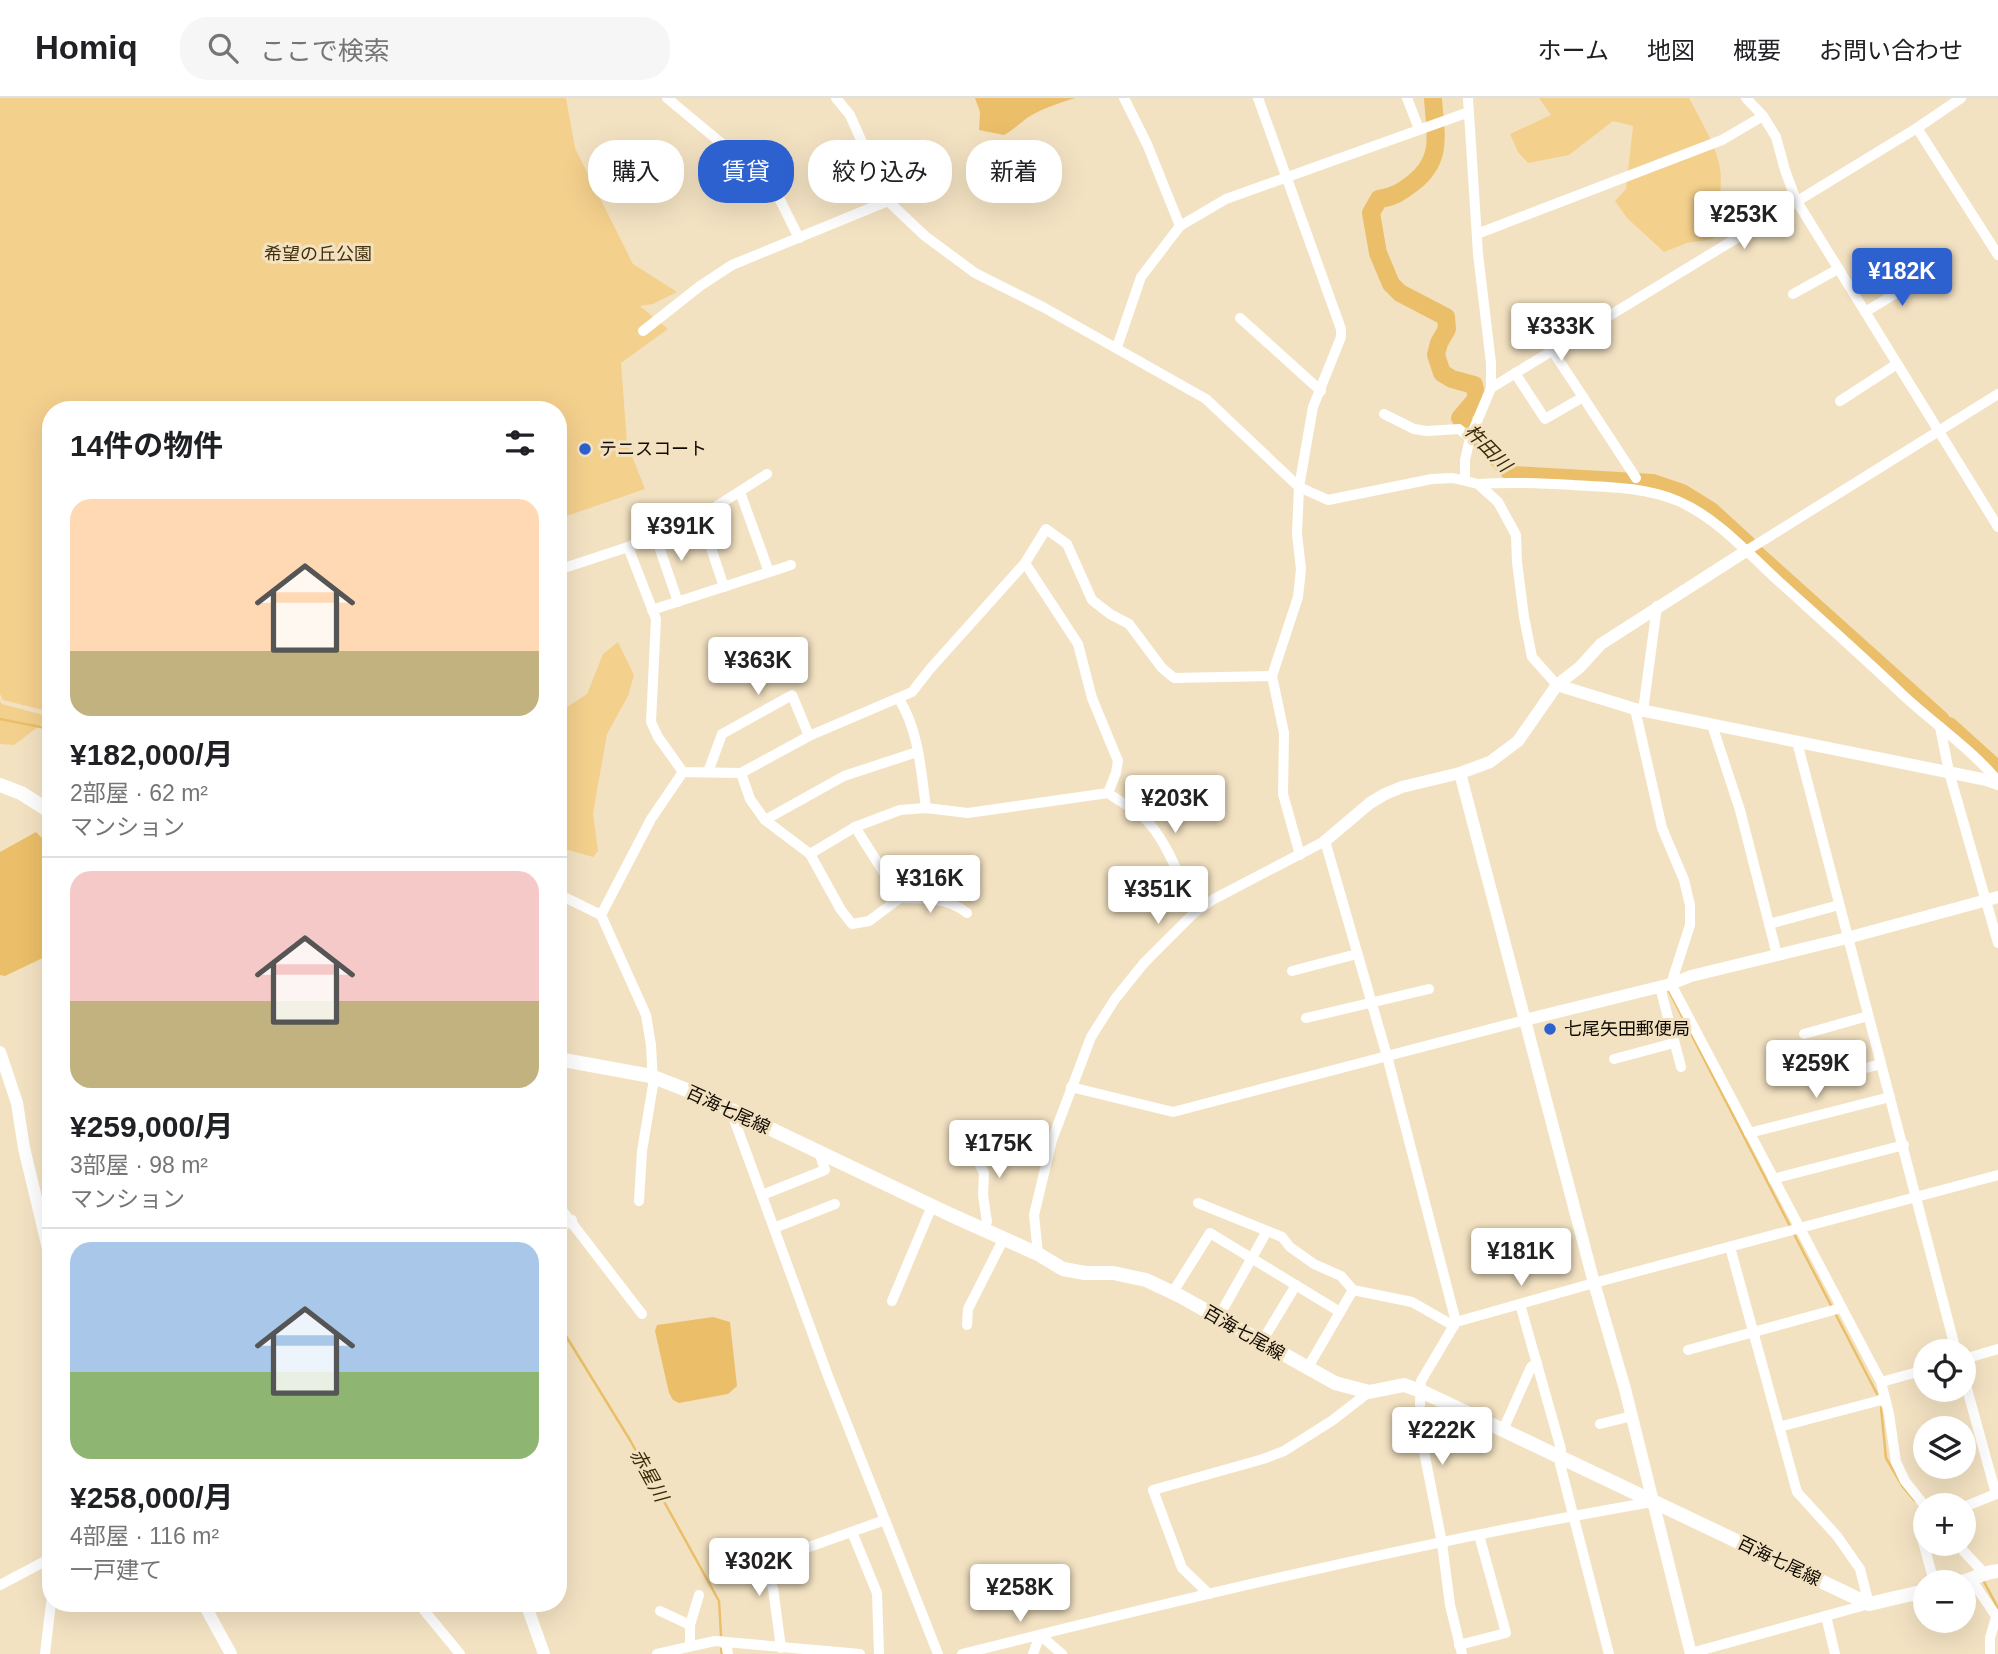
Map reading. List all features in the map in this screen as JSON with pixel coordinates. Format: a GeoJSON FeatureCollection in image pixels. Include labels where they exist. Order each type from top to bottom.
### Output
{"type":"FeatureCollection","features":[{"type":"Feature","properties":{"kind":"main road"},"geometry":{"type":"LineString","coordinates":[[0,785],[21,793],[42,806]]}},
{"type":"Feature","properties":{"kind":"main road","name":"百海七尾線"},"geometry":{"type":"LineString","coordinates":[[567,1061],[651,1076],[702,1096],[1003,1240],[1038,1254],[1063,1269],[1085,1273],[1113,1273],[1146,1280],[1335,1383],[1369,1392],[1404,1385],[1421,1391],[1869,1604]]}},
{"type":"Feature","properties":{"kind":"main road"},"geometry":{"type":"LineString","coordinates":[[1869,1604],[1913,1594]]}},
{"type":"Feature","properties":{"kind":"street"},"geometry":{"type":"LineString","coordinates":[[667,98],[768,182],[776,192],[799,238]]}},
{"type":"Feature","properties":{"kind":"street"},"geometry":{"type":"LineString","coordinates":[[836,98],[850,115],[861,140]]}},
{"type":"Feature","properties":{"kind":"street"},"geometry":{"type":"LineString","coordinates":[[1124,98],[1147,144],[1180,226]]}},
{"type":"Feature","properties":{"kind":"street"},"geometry":{"type":"LineString","coordinates":[[1258,98],[1341,337],[1313,407],[1299,487],[1297,534],[1301,569],[1298,597],[1272,676],[1284,733],[1283,794],[1300,855]]}},
{"type":"Feature","properties":{"kind":"street"},"geometry":{"type":"LineString","coordinates":[[1407,98],[1419,129]]}},
{"type":"Feature","properties":{"kind":"street"},"geometry":{"type":"LineString","coordinates":[[1465,479],[1465,460],[1472,434],[1491,388],[1468,98]]}},
{"type":"Feature","properties":{"kind":"street"},"geometry":{"type":"LineString","coordinates":[[1746,98],[1763,116],[1776,137],[1784,170],[1796,200],[1998,527]]}},
{"type":"Feature","properties":{"kind":"street"},"geometry":{"type":"LineString","coordinates":[[1491,388],[1917,128],[1961,98]]}},
{"type":"Feature","properties":{"kind":"street"},"geometry":{"type":"LineString","coordinates":[[1117,347],[1141,277],[1180,226],[1226,199],[1468,112]]}},
{"type":"Feature","properties":{"kind":"street"},"geometry":{"type":"LineString","coordinates":[[1477,234],[1723,140],[1763,116]]}},
{"type":"Feature","properties":{"kind":"street"},"geometry":{"type":"LineString","coordinates":[[1917,128],[1998,255]]}},
{"type":"Feature","properties":{"kind":"street"},"geometry":{"type":"LineString","coordinates":[[643,331],[700,286],[732,265],[883,203]]}},
{"type":"Feature","properties":{"kind":"street"},"geometry":{"type":"LineString","coordinates":[[890,203],[925,236],[975,273],[1117,347],[1206,399],[1299,487],[1328,500],[1432,479],[1465,479],[1478,484],[1498,502],[1517,535],[1517,562],[1532,657],[1557,685],[1639,710],[1998,782]]}},
{"type":"Feature","properties":{"kind":"street"},"geometry":{"type":"LineString","coordinates":[[1794,294],[1839,269]]}},
{"type":"Feature","properties":{"kind":"street"},"geometry":{"type":"LineString","coordinates":[[1865,312],[1923,277]]}},
{"type":"Feature","properties":{"kind":"street"},"geometry":{"type":"LineString","coordinates":[[1240,318],[1321,391]]}},
{"type":"Feature","properties":{"kind":"street"},"geometry":{"type":"LineString","coordinates":[[1552,350],[1636,478]]}},
{"type":"Feature","properties":{"kind":"street"},"geometry":{"type":"LineString","coordinates":[[1840,401],[1897,364]]}},
{"type":"Feature","properties":{"kind":"street"},"geometry":{"type":"LineString","coordinates":[[1515,373],[1545,419],[1583,397]]}},
{"type":"Feature","properties":{"kind":"street"},"geometry":{"type":"LineString","coordinates":[[1038,1254],[1034,1215],[1036,1201],[1052,1140],[1091,1037],[1115,999],[1144,963],[1194,913],[1214,899],[1325,841],[1370,803],[1385,794],[1490,762],[1518,741],[1557,685],[1580,667],[1601,644],[1657,606],[1998,394]]}},
{"type":"Feature","properties":{"kind":"street"},"geometry":{"type":"LineString","coordinates":[[1384,414],[1414,429],[1459,429],[1472,434]]}},
{"type":"Feature","properties":{"kind":"street"},"geometry":{"type":"LineString","coordinates":[[567,567],[628,547],[700,515],[767,474]]}},
{"type":"Feature","properties":{"kind":"street"},"geometry":{"type":"LineString","coordinates":[[1478,484],[1510,482],[1647,491],[1679,502],[1710,520],[1746,551],[1985,766],[1998,782]]}},
{"type":"Feature","properties":{"kind":"street"},"geometry":{"type":"LineString","coordinates":[[740,492],[769,572]]}},
{"type":"Feature","properties":{"kind":"street"},"geometry":{"type":"LineString","coordinates":[[700,515],[724,587]]}},
{"type":"Feature","properties":{"kind":"street"},"geometry":{"type":"LineString","coordinates":[[682,772],[741,773],[808,736],[912,692],[930,668],[1025,563],[1046,529],[1067,544],[1092,600],[1129,624],[1162,668],[1174,678],[1272,676]]}},
{"type":"Feature","properties":{"kind":"street"},"geometry":{"type":"LineString","coordinates":[[655,535],[678,602]]}},
{"type":"Feature","properties":{"kind":"street"},"geometry":{"type":"LineString","coordinates":[[628,547],[656,619],[651,722],[682,772]]}},
{"type":"Feature","properties":{"kind":"street"},"geometry":{"type":"LineString","coordinates":[[1025,563],[1078,643],[1092,698],[1118,761],[1108,793]]}},
{"type":"Feature","properties":{"kind":"street"},"geometry":{"type":"LineString","coordinates":[[652,610],[791,565]]}},
{"type":"Feature","properties":{"kind":"street"},"geometry":{"type":"LineString","coordinates":[[1657,606],[1639,710],[1662,828],[1684,880],[1690,905],[1690,925],[1665,986],[1674,1043],[1681,1067]]}},
{"type":"Feature","properties":{"kind":"street"},"geometry":{"type":"LineString","coordinates":[[708,772],[722,734],[792,695],[808,736]]}},
{"type":"Feature","properties":{"kind":"street"},"geometry":{"type":"LineString","coordinates":[[899,699],[909,716],[926,808]]}},
{"type":"Feature","properties":{"kind":"street"},"geometry":{"type":"LineString","coordinates":[[1712,725],[1740,810],[1777,955]]}},
{"type":"Feature","properties":{"kind":"street"},"geometry":{"type":"LineString","coordinates":[[1940,727],[1949,772],[1992,899],[1998,943]]}},
{"type":"Feature","properties":{"kind":"street"},"geometry":{"type":"LineString","coordinates":[[1797,742],[1953,1339]]}},
{"type":"Feature","properties":{"kind":"street"},"geometry":{"type":"LineString","coordinates":[[765,820],[844,776],[917,752]]}},
{"type":"Feature","properties":{"kind":"street"},"geometry":{"type":"LineString","coordinates":[[601,915],[650,818],[682,772]]}},
{"type":"Feature","properties":{"kind":"street"},"geometry":{"type":"LineString","coordinates":[[741,773],[750,800],[765,820],[810,854],[841,910],[852,924],[869,921],[900,898],[928,898],[959,906],[967,913]]}},
{"type":"Feature","properties":{"kind":"street"},"geometry":{"type":"LineString","coordinates":[[1460,773],[1594,1283],[1632,1416],[1690,1654],[1869,1604],[1860,1569],[1837,1536],[1797,1492],[1730,1247]]}},
{"type":"Feature","properties":{"kind":"street"},"geometry":{"type":"LineString","coordinates":[[810,854],[855,827],[900,810],[926,808],[968,813],[1108,793],[1141,816],[1153,830],[1175,868],[1194,913]]}},
{"type":"Feature","properties":{"kind":"street"},"geometry":{"type":"LineString","coordinates":[[855,827],[900,898]]}},
{"type":"Feature","properties":{"kind":"street"},"geometry":{"type":"LineString","coordinates":[[1325,841],[1387,1056],[1455,1324]]}},
{"type":"Feature","properties":{"kind":"street"},"geometry":{"type":"LineString","coordinates":[[567,898],[601,915],[646,1014],[653,1085],[642,1151],[639,1201]]}},
{"type":"Feature","properties":{"kind":"street"},"geometry":{"type":"LineString","coordinates":[[1071,1087],[1173,1112],[1992,899]]}},
{"type":"Feature","properties":{"kind":"street"},"geometry":{"type":"LineString","coordinates":[[1769,924],[1839,905]]}},
{"type":"Feature","properties":{"kind":"street"},"geometry":{"type":"LineString","coordinates":[[1292,971],[1357,954]]}},
{"type":"Feature","properties":{"kind":"street"},"geometry":{"type":"LineString","coordinates":[[1665,986],[1749,1133],[1795,1230],[1881,1382],[1896,1462],[1915,1493]]}},
{"type":"Feature","properties":{"kind":"street"},"geometry":{"type":"LineString","coordinates":[[1306,1018],[1429,989]]}},
{"type":"Feature","properties":{"kind":"street"},"geometry":{"type":"LineString","coordinates":[[1804,1034],[1868,1016]]}},
{"type":"Feature","properties":{"kind":"street"},"geometry":{"type":"LineString","coordinates":[[1614,1059],[1674,1043]]}},
{"type":"Feature","properties":{"kind":"street"},"geometry":{"type":"LineString","coordinates":[[0,1052],[18,1103],[24,1149],[42,1198]]}},
{"type":"Feature","properties":{"kind":"street"},"geometry":{"type":"LineString","coordinates":[[1816,1081],[1881,1063]]}},
{"type":"Feature","properties":{"kind":"street"},"geometry":{"type":"LineString","coordinates":[[1749,1133],[1890,1097]]}},
{"type":"Feature","properties":{"kind":"street"},"geometry":{"type":"LineString","coordinates":[[731,1111],[828,1376],[938,1654]]}},
{"type":"Feature","properties":{"kind":"street"},"geometry":{"type":"LineString","coordinates":[[961,1128],[984,1173],[983,1195],[988,1222],[981,1229]]}},
{"type":"Feature","properties":{"kind":"street"},"geometry":{"type":"LineString","coordinates":[[1773,1179],[1903,1146]]}},
{"type":"Feature","properties":{"kind":"street"},"geometry":{"type":"LineString","coordinates":[[762,1195],[825,1170],[819,1152]]}},
{"type":"Feature","properties":{"kind":"street"},"geometry":{"type":"LineString","coordinates":[[1479,1535],[1506,1633],[1460,1649],[1419,1426],[1421,1381],[1455,1324],[1594,1283],[1998,1175]]}},
{"type":"Feature","properties":{"kind":"street"},"geometry":{"type":"LineString","coordinates":[[1198,1203],[1282,1237],[1290,1247],[1314,1264],[1341,1276],[1353,1290],[1412,1303],[1455,1324]]}},
{"type":"Feature","properties":{"kind":"street"},"geometry":{"type":"LineString","coordinates":[[774,1227],[835,1205]]}},
{"type":"Feature","properties":{"kind":"street"},"geometry":{"type":"LineString","coordinates":[[892,1301],[932,1206]]}},
{"type":"Feature","properties":{"kind":"street"},"geometry":{"type":"LineString","coordinates":[[567,1215],[642,1314]]}},
{"type":"Feature","properties":{"kind":"street"},"geometry":{"type":"LineString","coordinates":[[567,1223],[572,1220]]}},
{"type":"Feature","properties":{"kind":"street"},"geometry":{"type":"LineString","coordinates":[[1218,1318],[1267,1231]]}},
{"type":"Feature","properties":{"kind":"street"},"geometry":{"type":"LineString","coordinates":[[1173,1293],[1210,1233],[1340,1312]]}},
{"type":"Feature","properties":{"kind":"street"},"geometry":{"type":"LineString","coordinates":[[967,1325],[968,1308],[1003,1240]]}},
{"type":"Feature","properties":{"kind":"street"},"geometry":{"type":"LineString","coordinates":[[1261,1343],[1296,1285]]}},
{"type":"Feature","properties":{"kind":"street"},"geometry":{"type":"LineString","coordinates":[[1307,1370],[1353,1290]]}},
{"type":"Feature","properties":{"kind":"street"},"geometry":{"type":"LineString","coordinates":[[1520,1304],[1561,1449],[1559,1464],[1609,1654]]}},
{"type":"Feature","properties":{"kind":"street"},"geometry":{"type":"LineString","coordinates":[[1688,1350],[1841,1308]]}},
{"type":"Feature","properties":{"kind":"street"},"geometry":{"type":"LineString","coordinates":[[1976,1355],[1998,1349]]}},
{"type":"Feature","properties":{"kind":"street"},"geometry":{"type":"LineString","coordinates":[[1503,1430],[1531,1367],[1537,1363]]}},
{"type":"Feature","properties":{"kind":"street"},"geometry":{"type":"LineString","coordinates":[[1881,1382],[1913,1373]]}},
{"type":"Feature","properties":{"kind":"street"},"geometry":{"type":"LineString","coordinates":[[1209,1594],[1182,1568],[1153,1490],[1263,1460],[1284,1451],[1333,1420],[1369,1392]]}},
{"type":"Feature","properties":{"kind":"street"},"geometry":{"type":"LineString","coordinates":[[1779,1427],[1885,1399]]}},
{"type":"Feature","properties":{"kind":"street"},"geometry":{"type":"LineString","coordinates":[[1971,1402],[1996,1494],[1976,1502]]}},
{"type":"Feature","properties":{"kind":"street"},"geometry":{"type":"LineString","coordinates":[[1600,1424],[1632,1416]]}},
{"type":"Feature","properties":{"kind":"street"},"geometry":{"type":"LineString","coordinates":[[962,1654],[1209,1594],[1479,1535],[1653,1502]]}},
{"type":"Feature","properties":{"kind":"street"},"geometry":{"type":"LineString","coordinates":[[761,1564],[886,1520]]}},
{"type":"Feature","properties":{"kind":"street"},"geometry":{"type":"LineString","coordinates":[[852,1532],[877,1593],[879,1654]]}},
{"type":"Feature","properties":{"kind":"street"},"geometry":{"type":"LineString","coordinates":[[741,1546],[761,1564],[774,1588],[781,1648]]}},
{"type":"Feature","properties":{"kind":"street"},"geometry":{"type":"LineString","coordinates":[[1965,1556],[1978,1576],[1997,1618],[1990,1638],[1990,1654]]}},
{"type":"Feature","properties":{"kind":"street"},"geometry":{"type":"LineString","coordinates":[[0,1585],[42,1566]]}},
{"type":"Feature","properties":{"kind":"street"},"geometry":{"type":"LineString","coordinates":[[690,1646],[690,1625],[699,1595]]}},
{"type":"Feature","properties":{"kind":"street"},"geometry":{"type":"LineString","coordinates":[[660,1611],[690,1625]]}},
{"type":"Feature","properties":{"kind":"street"},"geometry":{"type":"LineString","coordinates":[[45,1654],[50,1612]]}},
{"type":"Feature","properties":{"kind":"street"},"geometry":{"type":"LineString","coordinates":[[208,1612],[231,1654]]}},
{"type":"Feature","properties":{"kind":"street"},"geometry":{"type":"LineString","coordinates":[[425,1612],[460,1654]]}},
{"type":"Feature","properties":{"kind":"street"},"geometry":{"type":"LineString","coordinates":[[529,1612],[544,1654]]}},
{"type":"Feature","properties":{"kind":"street"},"geometry":{"type":"LineString","coordinates":[[1826,1616],[1835,1654]]}},
{"type":"Feature","properties":{"kind":"street"},"geometry":{"type":"LineString","coordinates":[[1033,1654],[1040,1635]]}},
{"type":"Feature","properties":{"kind":"street"},"geometry":{"type":"LineString","coordinates":[[1040,1635],[1062,1654]]}},
{"type":"Feature","properties":{"kind":"street"},"geometry":{"type":"LineString","coordinates":[[657,1654],[715,1641],[727,1648],[781,1648],[860,1654]]}},
{"type":"Feature","properties":{"kind":"green space","name":"希望の丘公園"},"geometry":{"type":"Polygon","coordinates":[[[0,98],[566,98],[575,148],[588,174],[588,203],[602,203],[633,264],[677,292],[653,304],[640,306],[668,329],[621,363],[627,443],[645,489],[567,516],[567,401],[42,401],[42,710],[3,700],[0,694],[0,98]]]}},
{"type":"Feature","properties":{"kind":"green space"},"geometry":{"type":"Polygon","coordinates":[[[1539,98],[1689,98],[1711,141],[1720,168],[1720,195],[1713,239],[1687,243],[1664,252],[1627,218],[1615,201],[1626,189],[1633,126],[1613,121],[1569,155],[1528,163],[1518,152],[1510,134],[1551,115],[1539,98]]]}},
{"type":"Feature","properties":{"kind":"green space"},"geometry":{"type":"Polygon","coordinates":[[[618,642],[634,675],[628,696],[607,734],[593,813],[598,851],[593,857],[567,850],[567,707],[587,694],[603,654],[618,642]]]}},
{"type":"Feature","properties":{"kind":"green space"},"geometry":{"type":"Polygon","coordinates":[[[0,701],[2,704],[42,715],[42,724],[14,745],[0,744],[0,701]]]}},
{"type":"Feature","properties":{"kind":"shaded area"},"geometry":{"type":"Polygon","coordinates":[[[975,98],[1075,98],[1032,115],[1004,135],[979,130],[980,112],[975,98]]]}},
{"type":"Feature","properties":{"kind":"shaded area"},"geometry":{"type":"Polygon","coordinates":[[[36,832],[42,838],[42,958],[5,976],[0,975],[0,852],[36,832]]]}},
{"type":"Feature","properties":{"kind":"shaded area"},"geometry":{"type":"Polygon","coordinates":[[[713,1317],[730,1322],[737,1386],[728,1394],[679,1403],[673,1400],[669,1393],[655,1331],[657,1325],[713,1317]]]}},
{"type":"Feature","properties":{"kind":"waterway","name":"杵田川"},"geometry":{"type":"LineString","coordinates":[[1433,98],[1436,134],[1429,165],[1423,174],[1405,189],[1379,199],[1371,213],[1378,253],[1391,284],[1400,293],[1446,317],[1447,329],[1436,355],[1442,373],[1452,379],[1474,385],[1477,398],[1460,418],[1513,475],[1653,483],[1682,493],[1711,511],[1747,544]]}},
{"type":"Feature","properties":{"kind":"waterway","name":"杵田川"},"geometry":{"type":"LineString","coordinates":[[1755,553],[1941,720]]}},
{"type":"Feature","properties":{"kind":"waterway","name":"赤星川"},"geometry":{"type":"LineString","coordinates":[[0,719],[42,727]]}},
{"type":"Feature","properties":{"kind":"waterway","name":"杵田川"},"geometry":{"type":"LineString","coordinates":[[1949,726],[1998,770]]}},
{"type":"Feature","properties":{"kind":"waterway"},"geometry":{"type":"LineString","coordinates":[[1669,991],[1791,1228]]}},
{"type":"Feature","properties":{"kind":"waterway"},"geometry":{"type":"LineString","coordinates":[[1794,1234],[1877,1394]]}},
{"type":"Feature","properties":{"kind":"waterway","name":"赤星川"},"geometry":{"type":"LineString","coordinates":[[567,1338],[630,1440],[719,1601],[721,1635]]}},
{"type":"Feature","properties":{"kind":"waterway"},"geometry":{"type":"LineString","coordinates":[[1881,1408],[1886,1458],[1913,1499]]}},
{"type":"Feature","properties":{"kind":"waterway"},"geometry":{"type":"LineString","coordinates":[[1983,1580],[1998,1608]]}},
{"type":"Feature","properties":{"kind":"waterway","name":"赤星川"},"geometry":{"type":"LineString","coordinates":[[721,1649],[722,1654]]}},
{"type":"Feature","properties":{"kind":"place","name":"テニスコート"},"geometry":{"type":"Point","coordinates":[585,449]}},
{"type":"Feature","properties":{"kind":"place","name":"七尾矢田郵便局"},"geometry":{"type":"Point","coordinates":[1550,1029]}}]}
